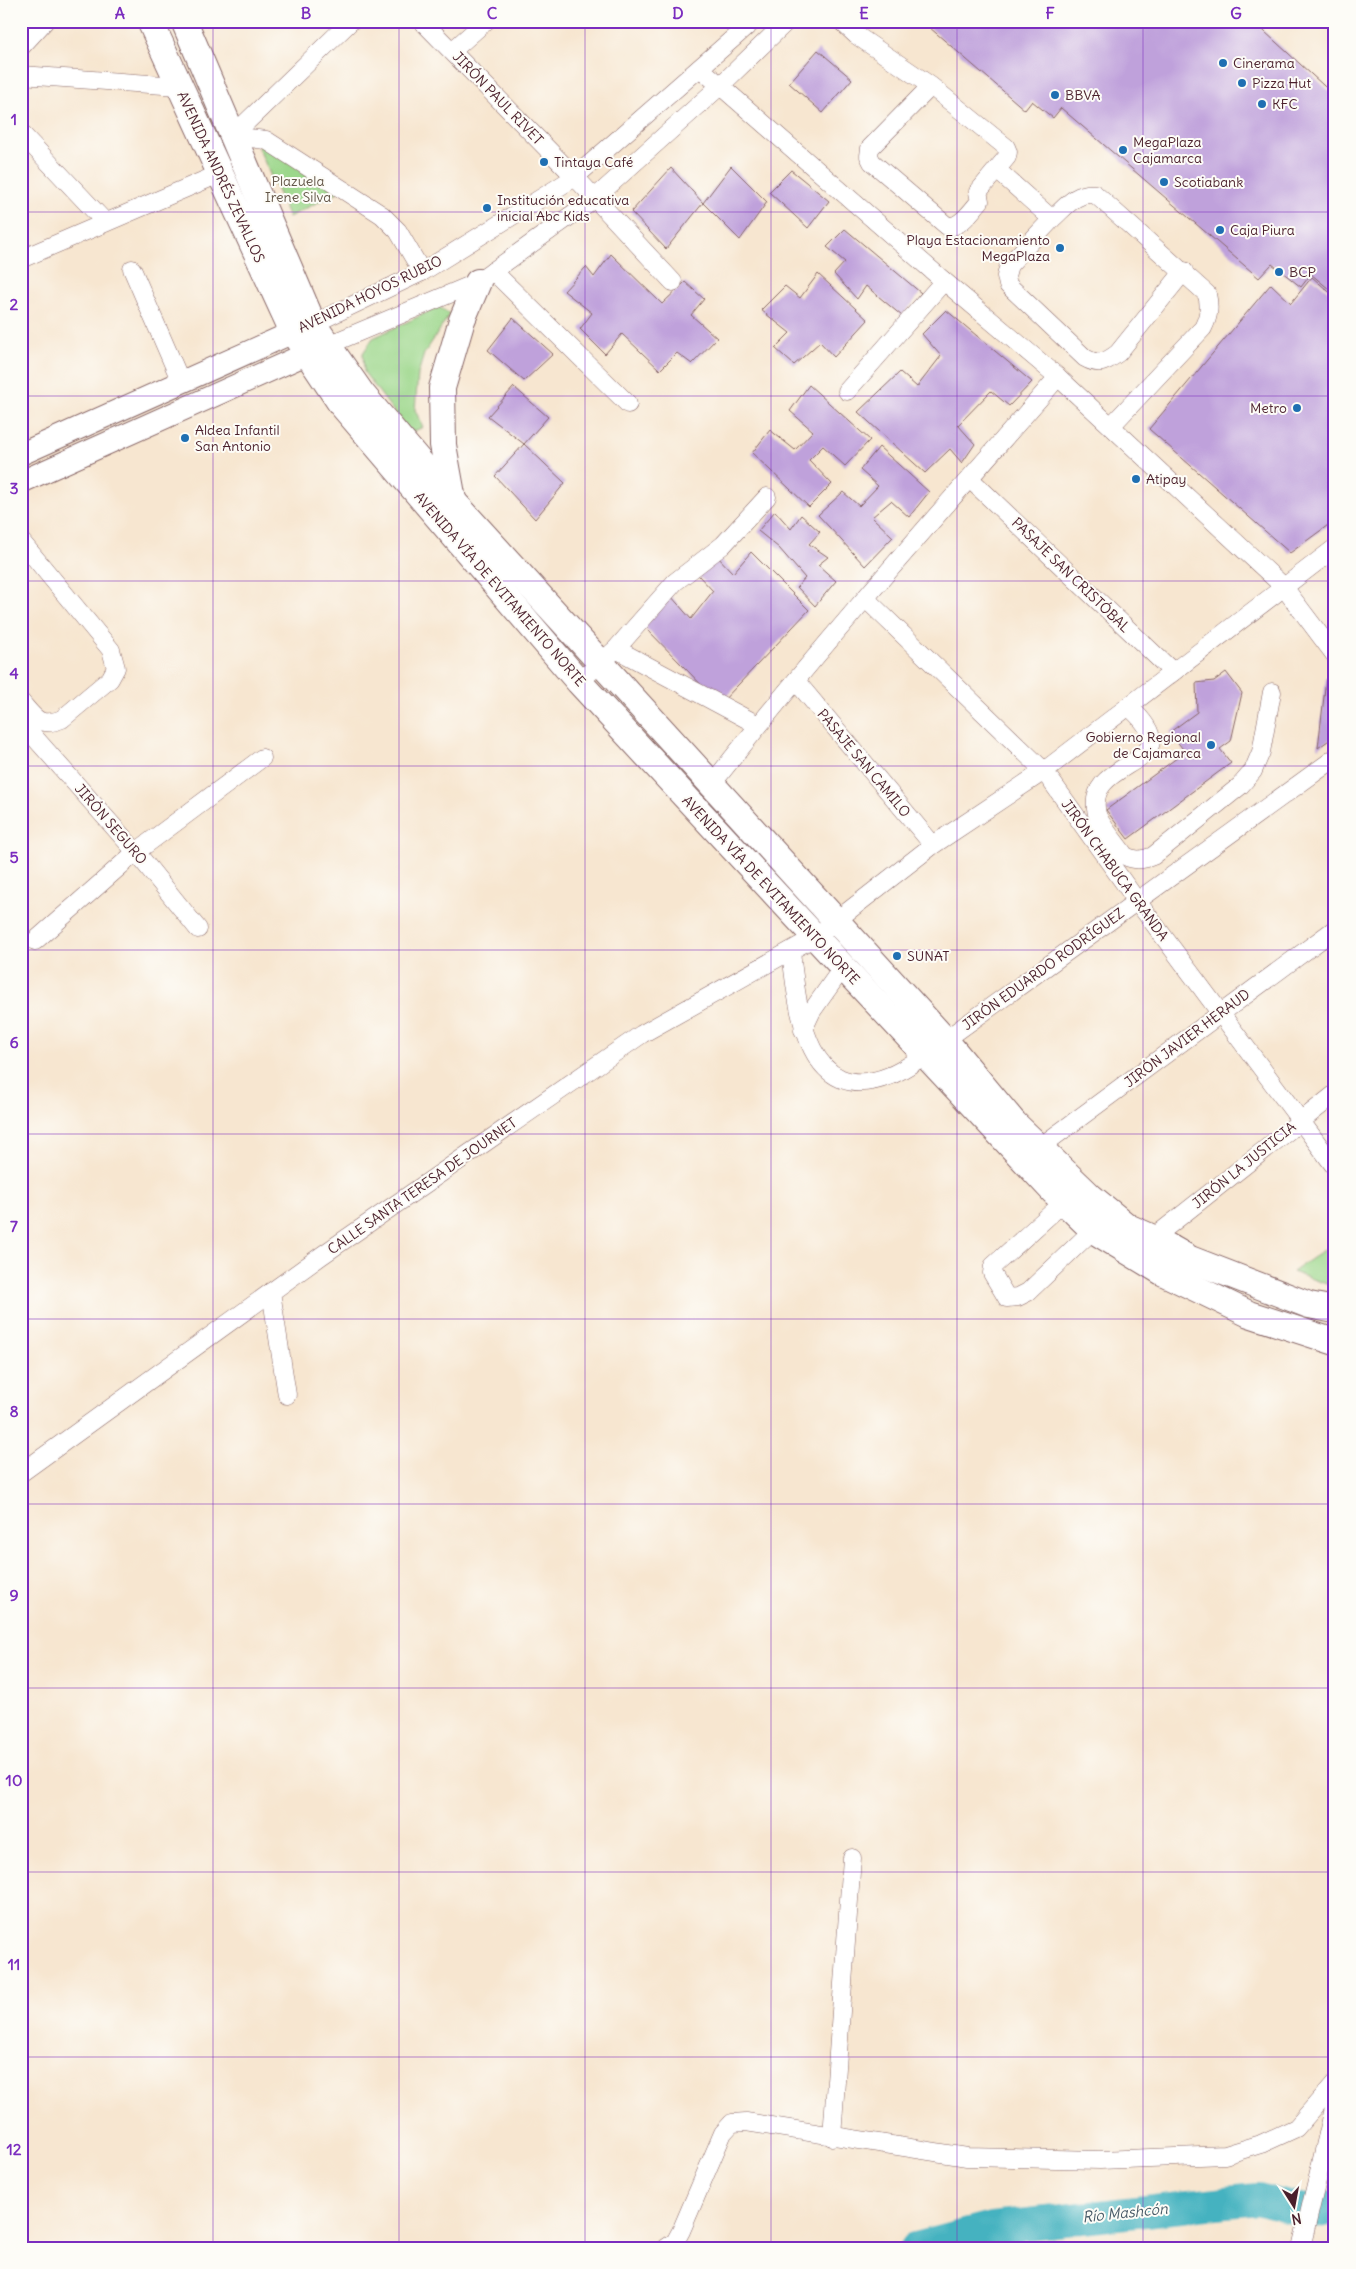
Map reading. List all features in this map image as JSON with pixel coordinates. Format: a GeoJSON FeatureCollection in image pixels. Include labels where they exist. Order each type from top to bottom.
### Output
{"type":"FeatureCollection","features":[{"type":"Feature","properties":{"kind":"highway","name":"AVENIDA ANDRÉS ZEVALLOS"},"geometry":{"type":"LineString","coordinates":[[150,21],[219,174],[303,328]]}},
{"type":"Feature","properties":{"kind":"highway","name":"AVENIDA ANDRÉS ZEVALLOS"},"geometry":{"type":"LineString","coordinates":[[184,21],[232,136],[303,328]]}},
{"type":"Feature","properties":{"kind":"highway"},"geometry":{"type":"LineString","coordinates":[[453,501],[443,445],[442,388],[462,320],[485,276]]}},
{"type":"Feature","properties":{"kind":"highway","name":"AVENIDA VÍA DE EVITAMIENTO NORTE"},"geometry":{"type":"LineString","coordinates":[[303,328],[318,349],[362,394],[453,501],[609,656],[712,784],[836,921],[935,1047],[1064,1202],[1093,1230],[1162,1272],[1249,1314],[1335,1342]]}},
{"type":"Feature","properties":{"kind":"highway","name":"AVENIDA VÍA DE EVITAMIENTO NORTE"},"geometry":{"type":"LineString","coordinates":[[318,349],[341,404],[579,682],[843,967],[935,1047],[1090,1196],[1128,1227],[1154,1238],[1190,1260],[1309,1305],[1335,1310]]}},
{"type":"Feature","properties":{"kind":"main road","name":"AVENIDA HOYOS RUBIO"},"geometry":{"type":"LineString","coordinates":[[21,454],[303,328]]}},
{"type":"Feature","properties":{"kind":"main road","name":"AVENIDA HOYOS RUBIO"},"geometry":{"type":"LineString","coordinates":[[21,482],[318,349]]}},
{"type":"Feature","properties":{"kind":"street"},"geometry":{"type":"LineString","coordinates":[[21,47],[46,21]]}},
{"type":"Feature","properties":{"kind":"street"},"geometry":{"type":"LineString","coordinates":[[232,136],[351,21]]}},
{"type":"Feature","properties":{"kind":"street","name":"JIRÓN PAUL RIVET"},"geometry":{"type":"LineString","coordinates":[[422,21],[595,198],[673,282]]}},
{"type":"Feature","properties":{"kind":"street"},"geometry":{"type":"LineString","coordinates":[[452,51],[486,21]]}},
{"type":"Feature","properties":{"kind":"street","name":"AVENIDA HOYOS RUBIO"},"geometry":{"type":"LineString","coordinates":[[303,328],[422,272],[575,178],[753,21]]}},
{"type":"Feature","properties":{"kind":"street","name":"AVENIDA HOYOS RUBIO"},"geometry":{"type":"LineString","coordinates":[[318,349],[485,276],[595,198],[720,86],[787,21]]}},
{"type":"Feature","properties":{"kind":"street"},"geometry":{"type":"LineString","coordinates":[[841,21],[856,35],[931,86],[1006,147],[1007,157],[978,192],[980,201],[958,225],[952,227],[947,226],[872,162],[869,156],[870,148],[931,86]]}},
{"type":"Feature","properties":{"kind":"street"},"geometry":{"type":"LineString","coordinates":[[700,68],[944,281],[1058,377],[1283,586],[1335,655]]}},
{"type":"Feature","properties":{"kind":"street"},"geometry":{"type":"LineString","coordinates":[[21,75],[178,86]]}},
{"type":"Feature","properties":{"kind":"street"},"geometry":{"type":"LineString","coordinates":[[21,133],[105,222]]}},
{"type":"Feature","properties":{"kind":"street"},"geometry":{"type":"LineString","coordinates":[[232,136],[266,140],[382,215],[398,231],[422,272]]}},
{"type":"Feature","properties":{"kind":"street"},"geometry":{"type":"LineString","coordinates":[[997,170],[1052,219]]}},
{"type":"Feature","properties":{"kind":"street"},"geometry":{"type":"LineString","coordinates":[[21,259],[219,174]]}},
{"type":"Feature","properties":{"kind":"street"},"geometry":{"type":"LineString","coordinates":[[1111,426],[1203,328],[1210,306],[1207,294],[1184,272],[1096,194],[1086,193],[1075,198],[1009,264],[1006,276],[1008,285],[1085,358],[1095,364],[1106,362],[1118,353],[1184,272]]}},
{"type":"Feature","properties":{"kind":"street"},"geometry":{"type":"LineString","coordinates":[[132,269],[181,382]]}},
{"type":"Feature","properties":{"kind":"street"},"geometry":{"type":"LineString","coordinates":[[485,276],[628,404]]}},
{"type":"Feature","properties":{"kind":"street"},"geometry":{"type":"LineString","coordinates":[[847,391],[944,281]]}},
{"type":"Feature","properties":{"kind":"street"},"geometry":{"type":"LineString","coordinates":[[712,784],[758,725],[1058,377]]}},
{"type":"Feature","properties":{"kind":"street","name":"PASAJE SAN CRISTÓBAL"},"geometry":{"type":"LineString","coordinates":[[970,478],[1173,672]]}},
{"type":"Feature","properties":{"kind":"street"},"geometry":{"type":"LineString","coordinates":[[579,682],[609,656],[676,582],[723,545],[767,497]]}},
{"type":"Feature","properties":{"kind":"street"},"geometry":{"type":"LineString","coordinates":[[21,541],[111,650],[116,668],[110,679],[62,719],[44,723],[36,718],[21,702]]}},
{"type":"Feature","properties":{"kind":"street","name":"CALLE SANTA TERESA DE JOURNET"},"geometry":{"type":"LineString","coordinates":[[21,1473],[320,1256],[642,1034],[815,938],[932,845],[1044,772],[1283,586],[1335,548]]}},
{"type":"Feature","properties":{"kind":"street","name":"JIRÓN CHABUCA GRANDA"},"geometry":{"type":"LineString","coordinates":[[866,599],[1044,772],[1136,901],[1335,1167]]}},
{"type":"Feature","properties":{"kind":"street"},"geometry":{"type":"LineString","coordinates":[[609,656],[758,725]]}},
{"type":"Feature","properties":{"kind":"street","name":"PASAJE SAN CAMILO"},"geometry":{"type":"LineString","coordinates":[[796,681],[932,845]]}},
{"type":"Feature","properties":{"kind":"street"},"geometry":{"type":"LineString","coordinates":[[1128,706],[1146,724],[1151,733],[1152,742],[1145,753],[1105,780],[1099,789],[1097,815],[1125,856],[1143,860],[1153,856],[1233,792],[1253,771],[1261,752],[1272,692]]}},
{"type":"Feature","properties":{"kind":"street","name":"JIRÓN SEGURO"},"geometry":{"type":"LineString","coordinates":[[21,722],[136,852],[198,929]]}},
{"type":"Feature","properties":{"kind":"street"},"geometry":{"type":"LineString","coordinates":[[35,941],[136,852],[262,758]]}},
{"type":"Feature","properties":{"kind":"street","name":"JIRÓN EDUARDO RODRÍGUEZ"},"geometry":{"type":"LineString","coordinates":[[791,951],[797,1006],[803,1030],[812,1052],[826,1068],[841,1079],[858,1082],[889,1076],[935,1047],[1335,758]]}},
{"type":"Feature","properties":{"kind":"street","name":"JIRÓN JAVIER HERAUD"},"geometry":{"type":"LineString","coordinates":[[1040,1147],[1335,929]]}},
{"type":"Feature","properties":{"kind":"street"},"geometry":{"type":"LineString","coordinates":[[803,1030],[812,1011],[843,967]]}},
{"type":"Feature","properties":{"kind":"street","name":"JIRÓN LA JUSTICIA"},"geometry":{"type":"LineString","coordinates":[[1154,1238],[1335,1094]]}},
{"type":"Feature","properties":{"kind":"street"},"geometry":{"type":"LineString","coordinates":[[1064,1202],[993,1266],[992,1273],[1007,1298],[1018,1297],[1028,1292],[1093,1230]]}},
{"type":"Feature","properties":{"kind":"street"},"geometry":{"type":"LineString","coordinates":[[272,1292],[287,1395]]}},
{"type":"Feature","properties":{"kind":"street"},"geometry":{"type":"LineString","coordinates":[[832,2137],[852,1858]]}},
{"type":"Feature","properties":{"kind":"street"},"geometry":{"type":"LineString","coordinates":[[666,2248],[675,2242],[723,2133],[732,2123],[746,2122],[967,2157],[1100,2160],[1225,2155],[1261,2144],[1296,2128],[1335,2083]]}},
{"type":"Feature","properties":{"kind":"street"},"geometry":{"type":"LineString","coordinates":[[1301,2248],[1335,2104]]}},
{"type":"Feature","properties":{"kind":"green space","name":"Plazuela Irene Silva"},"geometry":{"type":"Polygon","coordinates":[[[265,142],[338,192],[289,217],[258,147],[265,142]]]}},
{"type":"Feature","properties":{"kind":"green space"},"geometry":{"type":"Polygon","coordinates":[[[439,307],[450,314],[424,354],[418,374],[415,410],[423,427],[410,433],[364,372],[363,353],[373,338],[439,307]]]}},
{"type":"Feature","properties":{"kind":"green space"},"geometry":{"type":"Polygon","coordinates":[[[1335,1242],[1335,1287],[1292,1272],[1335,1242]]]}},
{"type":"Feature","properties":{"kind":"building"},"geometry":{"type":"Polygon","coordinates":[[[922,21],[1253,21],[1335,96],[1335,294],[1311,274],[1301,287],[1272,264],[1259,278],[1061,108],[1053,118],[1032,101],[1025,110],[922,21]]]}},
{"type":"Feature","properties":{"kind":"building"},"geometry":{"type":"Polygon","coordinates":[[[818,50],[852,79],[823,113],[789,83],[818,50]]]}},
{"type":"Feature","properties":{"kind":"building"},"geometry":{"type":"Polygon","coordinates":[[[731,166],[767,202],[740,240],[703,203],[731,166]]]}},
{"type":"Feature","properties":{"kind":"building"},"geometry":{"type":"Polygon","coordinates":[[[671,168],[703,203],[666,249],[631,212],[671,168]]]}},
{"type":"Feature","properties":{"kind":"building"},"geometry":{"type":"Polygon","coordinates":[[[791,170],[829,201],[808,228],[769,192],[791,170]]]}},
{"type":"Feature","properties":{"kind":"building"},"geometry":{"type":"Polygon","coordinates":[[[845,229],[921,293],[902,316],[866,286],[857,299],[834,274],[845,262],[827,247],[845,229]]]}},
{"type":"Feature","properties":{"kind":"building"},"geometry":{"type":"Polygon","coordinates":[[[611,254],[662,304],[685,282],[704,299],[691,315],[717,338],[692,364],[677,353],[660,370],[622,334],[605,354],[580,329],[592,313],[564,291],[586,267],[594,277],[611,254]]]}},
{"type":"Feature","properties":{"kind":"building"},"geometry":{"type":"Polygon","coordinates":[[[818,274],[868,320],[834,357],[820,342],[794,365],[775,348],[790,333],[761,310],[785,286],[800,298],[818,274]]]}},
{"type":"Feature","properties":{"kind":"building"},"geometry":{"type":"Polygon","coordinates":[[[1312,277],[1335,297],[1335,520],[1290,553],[1149,429],[1271,284],[1291,303],[1312,277]]]}},
{"type":"Feature","properties":{"kind":"building"},"geometry":{"type":"Polygon","coordinates":[[[946,310],[1032,382],[1009,406],[991,391],[958,425],[975,444],[962,463],[950,449],[925,473],[858,412],[900,372],[917,387],[941,356],[922,334],[946,310]]]}},
{"type":"Feature","properties":{"kind":"building"},"geometry":{"type":"Polygon","coordinates":[[[513,318],[553,354],[524,381],[488,350],[513,318]]]}},
{"type":"Feature","properties":{"kind":"building"},"geometry":{"type":"Polygon","coordinates":[[[809,385],[870,440],[845,466],[823,446],[809,460],[832,484],[809,507],[752,453],[770,430],[795,450],[813,431],[790,411],[809,385]]]}},
{"type":"Feature","properties":{"kind":"building"},"geometry":{"type":"Polygon","coordinates":[[[514,387],[548,417],[524,444],[488,416],[514,387]]]}},
{"type":"Feature","properties":{"kind":"building"},"geometry":{"type":"Polygon","coordinates":[[[524,444],[565,483],[535,519],[495,476],[524,444]]]}},
{"type":"Feature","properties":{"kind":"building"},"geometry":{"type":"Polygon","coordinates":[[[879,447],[929,492],[909,517],[891,501],[872,517],[893,537],[865,566],[818,515],[843,492],[859,506],[878,486],[860,470],[879,447]]]}},
{"type":"Feature","properties":{"kind":"building"},"geometry":{"type":"Polygon","coordinates":[[[775,511],[791,529],[801,515],[820,532],[809,544],[828,557],[818,565],[836,581],[815,606],[797,587],[805,578],[779,548],[758,531],[775,511]]]}},
{"type":"Feature","properties":{"kind":"building"},"geometry":{"type":"Polygon","coordinates":[[[751,552],[809,610],[720,704],[643,625],[671,596],[691,619],[713,591],[698,575],[716,555],[733,573],[751,552]]]}},
{"type":"Feature","properties":{"kind":"building"},"geometry":{"type":"Polygon","coordinates":[[[1226,672],[1242,693],[1231,741],[1220,749],[1231,763],[1128,839],[1106,810],[1185,752],[1170,732],[1197,712],[1196,683],[1214,681],[1226,672]]]}},
{"type":"Feature","properties":{"kind":"building"},"geometry":{"type":"Polygon","coordinates":[[[1329,676],[1335,683],[1335,736],[1318,748],[1326,679],[1329,676]]]}},
{"type":"Feature","properties":{"kind":"waterway","name":"Río Mashcón"},"geometry":{"type":"LineString","coordinates":[[915,2248],[992,2228],[1226,2202],[1258,2199],[1287,2207],[1323,2212],[1335,2206]]}},
{"type":"Feature","properties":{"kind":"place","name":"Cinerama"},"geometry":{"type":"Point","coordinates":[1223,63]}},
{"type":"Feature","properties":{"kind":"place","name":"Pizza Hut"},"geometry":{"type":"Point","coordinates":[1242,83]}},
{"type":"Feature","properties":{"kind":"place","name":"BBVA"},"geometry":{"type":"Point","coordinates":[1055,95]}},
{"type":"Feature","properties":{"kind":"place","name":"KFC"},"geometry":{"type":"Point","coordinates":[1262,104]}},
{"type":"Feature","properties":{"kind":"place","name":"MegaPlaza Cajamarca"},"geometry":{"type":"Point","coordinates":[1123,150]}},
{"type":"Feature","properties":{"kind":"place","name":"Tintaya Café"},"geometry":{"type":"Point","coordinates":[544,162]}},
{"type":"Feature","properties":{"kind":"place","name":"Scotiabank"},"geometry":{"type":"Point","coordinates":[1164,182]}},
{"type":"Feature","properties":{"kind":"place","name":"Institución educativa inicial Abc Kids"},"geometry":{"type":"Point","coordinates":[487,208]}},
{"type":"Feature","properties":{"kind":"place","name":"Caja Piura"},"geometry":{"type":"Point","coordinates":[1220,230]}},
{"type":"Feature","properties":{"kind":"place","name":"Playa Estacionamiento MegaPlaza"},"geometry":{"type":"Point","coordinates":[1060,248]}},
{"type":"Feature","properties":{"kind":"place","name":"BCP"},"geometry":{"type":"Point","coordinates":[1279,272]}},
{"type":"Feature","properties":{"kind":"place","name":"Metro"},"geometry":{"type":"Point","coordinates":[1297,408]}},
{"type":"Feature","properties":{"kind":"place","name":"Aldea Infantil San Antonio"},"geometry":{"type":"Point","coordinates":[185,438]}},
{"type":"Feature","properties":{"kind":"place","name":"Atipay"},"geometry":{"type":"Point","coordinates":[1136,479]}},
{"type":"Feature","properties":{"kind":"place","name":"Gobierno Regional de Cajamarca"},"geometry":{"type":"Point","coordinates":[1211,745]}},
{"type":"Feature","properties":{"kind":"place","name":"SUNAT"},"geometry":{"type":"Point","coordinates":[897,956]}}]}
